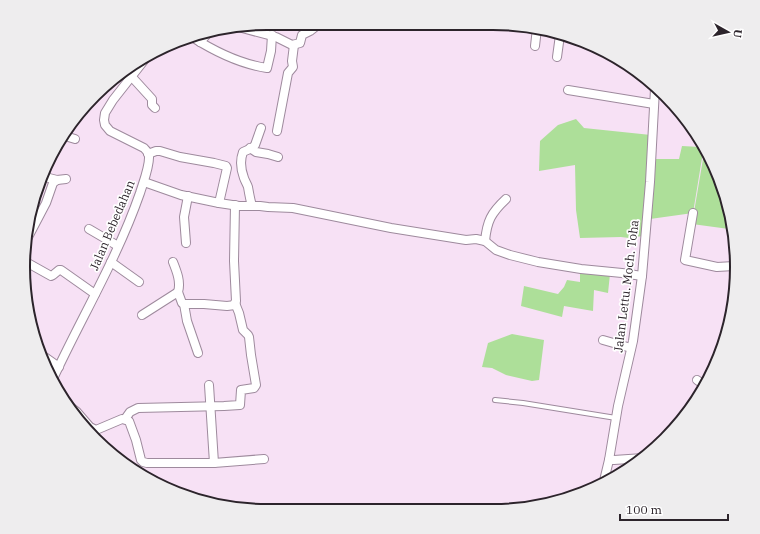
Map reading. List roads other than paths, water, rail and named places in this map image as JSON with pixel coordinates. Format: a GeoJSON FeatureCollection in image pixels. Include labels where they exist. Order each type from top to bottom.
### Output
{"type":"FeatureCollection","features":[{"type":"Feature","properties":{"kind":"street"},"geometry":{"type":"LineString","coordinates":[[254,31],[272,35],[294,45],[300,43],[302,35],[312,30]]}},
{"type":"Feature","properties":{"kind":"street"},"geometry":{"type":"LineString","coordinates":[[535,46],[536,34]]}},
{"type":"Feature","properties":{"kind":"street"},"geometry":{"type":"LineString","coordinates":[[202,39],[200,42],[207,47],[240,61],[267,68],[272,51],[272,35]]}},
{"type":"Feature","properties":{"kind":"street"},"geometry":{"type":"LineString","coordinates":[[557,57],[559,40]]}},
{"type":"Feature","properties":{"kind":"street"},"geometry":{"type":"LineString","coordinates":[[277,131],[288,73],[293,66],[292,60],[294,45]]}},
{"type":"Feature","properties":{"kind":"street"},"geometry":{"type":"LineString","coordinates":[[138,68],[105,112],[104,116],[106,127],[144,148],[148,154],[160,151],[180,157],[226,166],[227,168],[219,203]]}},
{"type":"Feature","properties":{"kind":"street"},"geometry":{"type":"LineString","coordinates":[[132,76],[152,100],[152,105],[155,108]]}},
{"type":"Feature","properties":{"kind":"street"},"geometry":{"type":"LineString","coordinates":[[568,90],[654,104]]}},
{"type":"Feature","properties":{"kind":"street","name":"Jalan Lettu. Moch. Toha"},"geometry":{"type":"LineString","coordinates":[[605,476],[616,418],[632,348],[642,276],[650,182],[655,94]]}},
{"type":"Feature","properties":{"kind":"street"},"geometry":{"type":"LineString","coordinates":[[252,206],[248,186],[243,176],[241,156],[243,152],[255,145],[261,128]]}},
{"type":"Feature","properties":{"kind":"street"},"geometry":{"type":"LineString","coordinates":[[69,137],[75,139]]}},
{"type":"Feature","properties":{"kind":"street"},"geometry":{"type":"LineString","coordinates":[[250,148],[254,151],[278,157]]}},
{"type":"Feature","properties":{"kind":"street","name":"Jalan Bebedahan"},"geometry":{"type":"LineString","coordinates":[[55,374],[111,262],[133,212],[144,182],[148,163],[148,154]]}},
{"type":"Feature","properties":{"kind":"street"},"geometry":{"type":"LineString","coordinates":[[47,178],[57,180],[66,179]]}},
{"type":"Feature","properties":{"kind":"street"},"geometry":{"type":"LineString","coordinates":[[34,224],[46,203],[53,183],[57,180]]}},
{"type":"Feature","properties":{"kind":"street"},"geometry":{"type":"LineString","coordinates":[[144,182],[181,195],[219,203],[293,208],[391,228],[466,240],[476,239],[485,241],[496,250],[538,262],[581,270],[642,276]]}},
{"type":"Feature","properties":{"kind":"street"},"geometry":{"type":"LineString","coordinates":[[186,243],[184,218],[188,196]]}},
{"type":"Feature","properties":{"kind":"street"},"geometry":{"type":"LineString","coordinates":[[485,241],[490,218],[496,209],[506,199]]}},
{"type":"Feature","properties":{"kind":"street"},"geometry":{"type":"LineString","coordinates":[[94,429],[96,430],[125,419],[130,412],[138,408],[239,405],[241,402],[241,390],[255,387],[249,337],[243,330],[235,304],[235,205]]}},
{"type":"Feature","properties":{"kind":"street"},"geometry":{"type":"LineString","coordinates":[[692,213],[685,260],[717,267],[730,266]]}},
{"type":"Feature","properties":{"kind":"street"},"geometry":{"type":"LineString","coordinates":[[90,229],[118,246]]}},
{"type":"Feature","properties":{"kind":"street"},"geometry":{"type":"LineString","coordinates":[[111,262],[139,282]]}},
{"type":"Feature","properties":{"kind":"street"},"geometry":{"type":"LineString","coordinates":[[173,262],[178,273],[178,292],[184,304],[187,321],[198,353]]}},
{"type":"Feature","properties":{"kind":"street"},"geometry":{"type":"LineString","coordinates":[[30,264],[51,276],[61,270],[95,294]]}},
{"type":"Feature","properties":{"kind":"street"},"geometry":{"type":"LineString","coordinates":[[142,315],[178,292]]}},
{"type":"Feature","properties":{"kind":"street"},"geometry":{"type":"LineString","coordinates":[[184,304],[227,306],[235,304]]}},
{"type":"Feature","properties":{"kind":"street"},"geometry":{"type":"LineString","coordinates":[[603,340],[632,348]]}},
{"type":"Feature","properties":{"kind":"street"},"geometry":{"type":"LineString","coordinates":[[49,360],[58,366]]}},
{"type":"Feature","properties":{"kind":"street"},"geometry":{"type":"LineString","coordinates":[[209,385],[209,406],[214,463]]}},
{"type":"Feature","properties":{"kind":"street"},"geometry":{"type":"LineString","coordinates":[[125,419],[130,422],[142,462],[214,463],[264,459]]}},
{"type":"Feature","properties":{"kind":"street"},"geometry":{"type":"LineString","coordinates":[[609,460],[632,459]]}},
{"type":"Feature","properties":{"kind":"lane"},"geometry":{"type":"LineString","coordinates":[[495,400],[616,418]]}}]}
